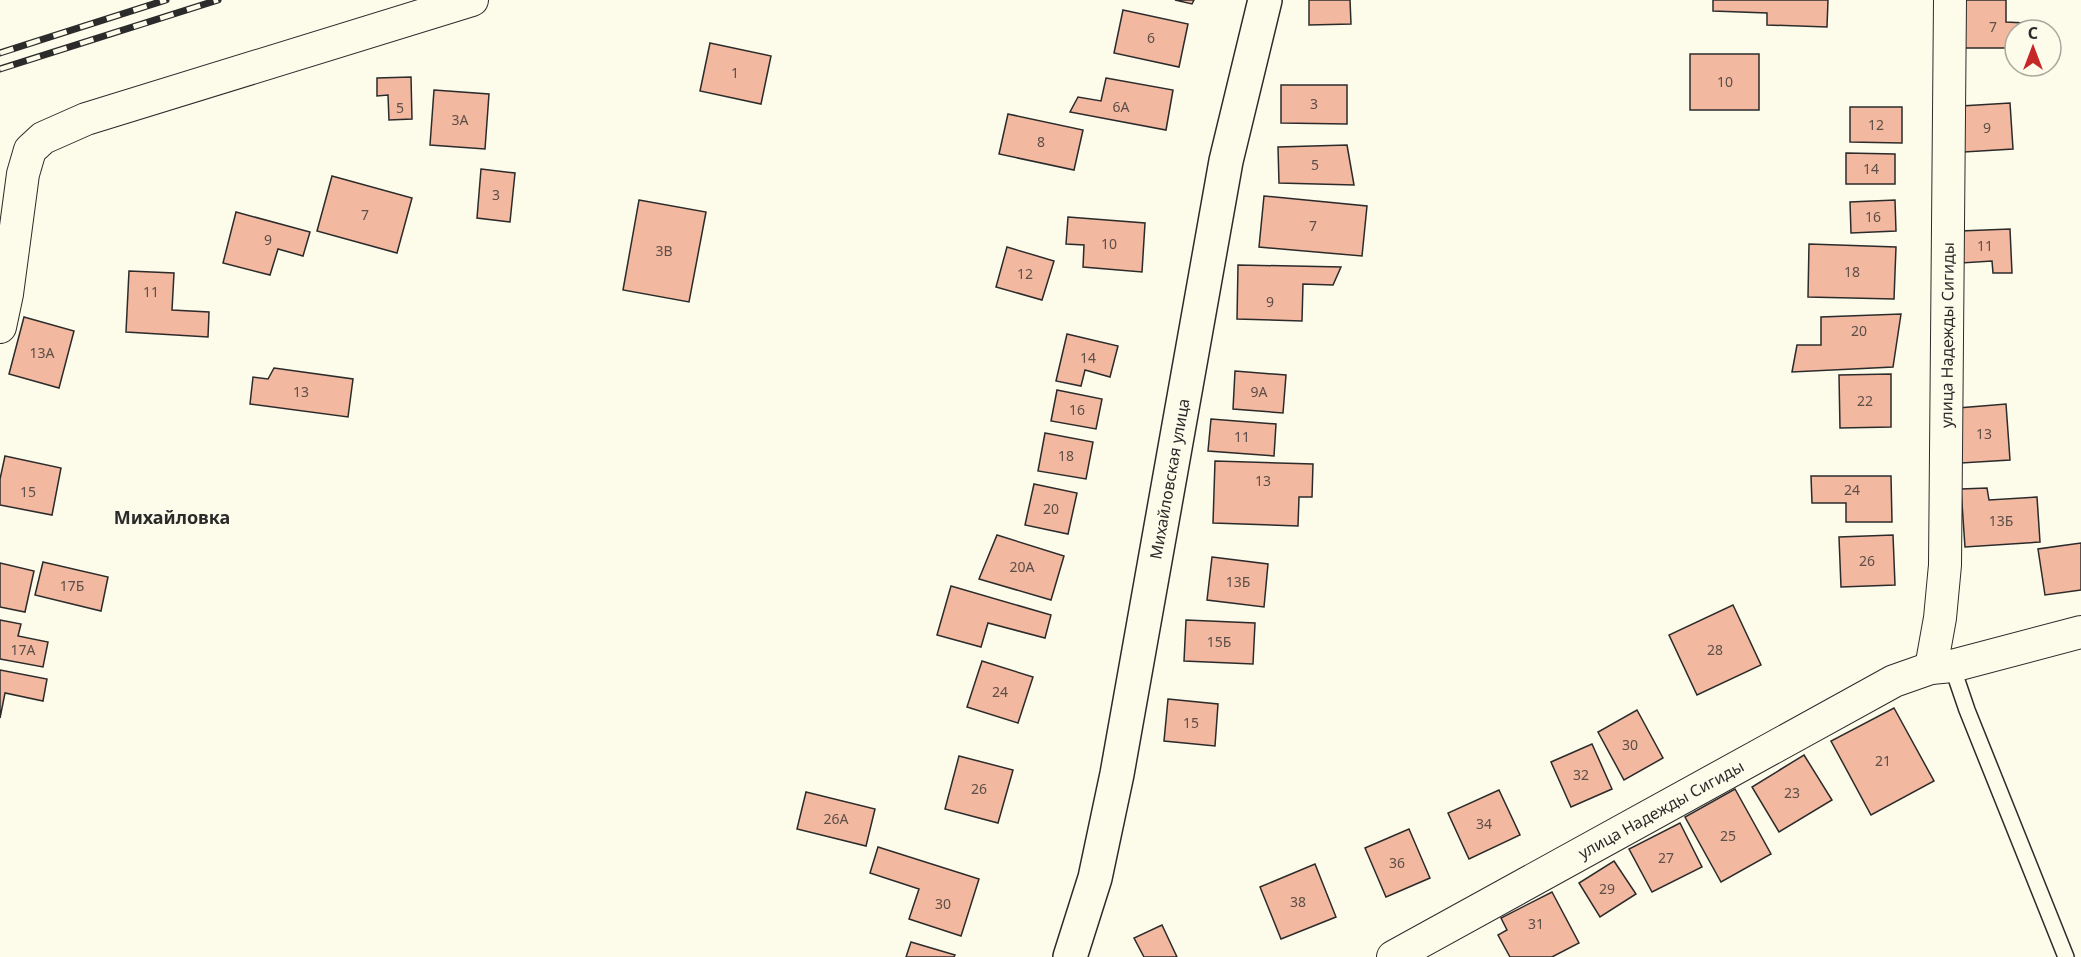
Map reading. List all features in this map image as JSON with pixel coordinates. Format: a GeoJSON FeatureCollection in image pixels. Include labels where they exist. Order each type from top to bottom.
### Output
{"type":"FeatureCollection","features":[{"type":"Feature","properties":{"kind":"street"},"geometry":{"type":"LineString","coordinates":[[0,327],[7,294],[24,174],[30,150],[43,138],[86,119],[472,0]]}},
{"type":"Feature","properties":{"kind":"street","name":"Михайловская улица"},"geometry":{"type":"LineString","coordinates":[[1070,957],[1095,878],[1117,774],[1226,161],[1265,0]]}},
{"type":"Feature","properties":{"kind":"street","name":"улица Надежды Сигиды"},"geometry":{"type":"LineString","coordinates":[[1941,667],[1940,618],[1945,565],[1950,0]]}},
{"type":"Feature","properties":{"kind":"street","name":"улица Надежды Сигиды"},"geometry":{"type":"LineString","coordinates":[[1393,957],[1894,681],[2081,632]]}},
{"type":"Feature","properties":{"kind":"lane"},"geometry":{"type":"LineString","coordinates":[[1941,667],[1966,710],[2066,957]]}},
{"type":"Feature","properties":{"kind":"building"},"geometry":{"type":"Polygon","coordinates":[[[1175,0],[1194,0],[1192,4],[1175,0]]]}},
{"type":"Feature","properties":{"kind":"building"},"geometry":{"type":"Polygon","coordinates":[[[1309,0],[1350,0],[1351,24],[1309,25],[1309,0]]]}},
{"type":"Feature","properties":{"kind":"building"},"geometry":{"type":"Polygon","coordinates":[[[1713,0],[1828,0],[1827,27],[1767,25],[1767,13],[1713,11],[1713,0]]]}},
{"type":"Feature","properties":{"kind":"building"},"geometry":{"type":"Polygon","coordinates":[[[1961,0],[2006,0],[2006,18],[2003,18],[2003,48],[1960,48],[1961,0]]]}},
{"type":"Feature","properties":{"kind":"building"},"geometry":{"type":"Polygon","coordinates":[[[1123,10],[1188,24],[1179,67],[1114,53],[1123,10]]]}},
{"type":"Feature","properties":{"kind":"building"},"geometry":{"type":"Polygon","coordinates":[[[710,43],[771,56],[761,104],[700,91],[710,43]]]}},
{"type":"Feature","properties":{"kind":"building"},"geometry":{"type":"Polygon","coordinates":[[[1690,54],[1759,54],[1759,110],[1690,110],[1690,54]]]}},
{"type":"Feature","properties":{"kind":"building"},"geometry":{"type":"Polygon","coordinates":[[[411,77],[412,119],[389,120],[388,95],[377,96],[377,78],[411,77]]]}},
{"type":"Feature","properties":{"kind":"building"},"geometry":{"type":"Polygon","coordinates":[[[1106,78],[1173,90],[1166,130],[1070,112],[1078,97],[1101,101],[1106,78]]]}},
{"type":"Feature","properties":{"kind":"building"},"geometry":{"type":"Polygon","coordinates":[[[1281,85],[1347,85],[1347,124],[1281,123],[1281,85]]]}},
{"type":"Feature","properties":{"kind":"building"},"geometry":{"type":"Polygon","coordinates":[[[434,90],[489,94],[485,149],[430,145],[434,90]]]}},
{"type":"Feature","properties":{"kind":"building"},"geometry":{"type":"Polygon","coordinates":[[[2010,103],[2013,149],[1964,152],[1961,106],[2010,103]]]}},
{"type":"Feature","properties":{"kind":"building"},"geometry":{"type":"Polygon","coordinates":[[[1850,107],[1902,107],[1902,143],[1850,142],[1850,107]]]}},
{"type":"Feature","properties":{"kind":"building"},"geometry":{"type":"Polygon","coordinates":[[[1008,114],[1083,130],[1074,170],[999,154],[1008,114]]]}},
{"type":"Feature","properties":{"kind":"building"},"geometry":{"type":"Polygon","coordinates":[[[1347,145],[1354,185],[1279,183],[1278,147],[1347,145]]]}},
{"type":"Feature","properties":{"kind":"building"},"geometry":{"type":"Polygon","coordinates":[[[1846,153],[1895,154],[1895,184],[1846,184],[1846,153]]]}},
{"type":"Feature","properties":{"kind":"building"},"geometry":{"type":"Polygon","coordinates":[[[481,169],[515,173],[510,222],[477,218],[481,169]]]}},
{"type":"Feature","properties":{"kind":"building"},"geometry":{"type":"Polygon","coordinates":[[[332,176],[412,198],[397,253],[317,231],[332,176]]]}},
{"type":"Feature","properties":{"kind":"building"},"geometry":{"type":"Polygon","coordinates":[[[1264,196],[1367,206],[1362,256],[1259,247],[1264,196]]]}},
{"type":"Feature","properties":{"kind":"building"},"geometry":{"type":"Polygon","coordinates":[[[639,200],[706,212],[689,302],[623,290],[639,200]]]}},
{"type":"Feature","properties":{"kind":"building"},"geometry":{"type":"Polygon","coordinates":[[[1895,200],[1896,231],[1851,233],[1850,202],[1895,200]]]}},
{"type":"Feature","properties":{"kind":"building"},"geometry":{"type":"Polygon","coordinates":[[[236,212],[310,232],[303,256],[278,249],[270,275],[223,263],[236,212]]]}},
{"type":"Feature","properties":{"kind":"building"},"geometry":{"type":"Polygon","coordinates":[[[1068,217],[1145,223],[1142,272],[1083,267],[1084,245],[1066,244],[1068,217]]]}},
{"type":"Feature","properties":{"kind":"building"},"geometry":{"type":"Polygon","coordinates":[[[2010,229],[2012,273],[1993,273],[1992,261],[1961,263],[1960,231],[2010,229]]]}},
{"type":"Feature","properties":{"kind":"building"},"geometry":{"type":"Polygon","coordinates":[[[1809,244],[1896,247],[1894,299],[1808,297],[1809,244]]]}},
{"type":"Feature","properties":{"kind":"building"},"geometry":{"type":"Polygon","coordinates":[[[1007,247],[1054,261],[1042,300],[996,287],[1007,247]]]}},
{"type":"Feature","properties":{"kind":"building"},"geometry":{"type":"Polygon","coordinates":[[[1238,265],[1341,267],[1333,285],[1303,284],[1302,321],[1237,319],[1238,265]]]}},
{"type":"Feature","properties":{"kind":"building"},"geometry":{"type":"Polygon","coordinates":[[[129,271],[174,273],[172,310],[209,312],[208,337],[126,332],[129,271]]]}},
{"type":"Feature","properties":{"kind":"building"},"geometry":{"type":"Polygon","coordinates":[[[1901,314],[1893,367],[1792,372],[1797,345],[1821,345],[1821,317],[1901,314]]]}},
{"type":"Feature","properties":{"kind":"building"},"geometry":{"type":"Polygon","coordinates":[[[24,317],[74,331],[59,388],[9,374],[24,317]]]}},
{"type":"Feature","properties":{"kind":"building"},"geometry":{"type":"Polygon","coordinates":[[[1067,334],[1118,346],[1110,377],[1085,370],[1081,386],[1056,381],[1067,334]]]}},
{"type":"Feature","properties":{"kind":"building"},"geometry":{"type":"Polygon","coordinates":[[[274,368],[353,379],[348,417],[250,404],[253,377],[268,379],[274,368]]]}},
{"type":"Feature","properties":{"kind":"building"},"geometry":{"type":"Polygon","coordinates":[[[1235,371],[1286,375],[1283,413],[1233,409],[1235,371]]]}},
{"type":"Feature","properties":{"kind":"building"},"geometry":{"type":"Polygon","coordinates":[[[1891,374],[1891,427],[1840,428],[1839,375],[1891,374]]]}},
{"type":"Feature","properties":{"kind":"building"},"geometry":{"type":"Polygon","coordinates":[[[1057,390],[1102,399],[1096,429],[1051,421],[1057,390]]]}},
{"type":"Feature","properties":{"kind":"building"},"geometry":{"type":"Polygon","coordinates":[[[2006,404],[2010,460],[1961,463],[1958,408],[2006,404]]]}},
{"type":"Feature","properties":{"kind":"building"},"geometry":{"type":"Polygon","coordinates":[[[1211,419],[1276,424],[1274,456],[1208,451],[1211,419]]]}},
{"type":"Feature","properties":{"kind":"building"},"geometry":{"type":"Polygon","coordinates":[[[1045,433],[1093,442],[1086,479],[1038,471],[1045,433]]]}},
{"type":"Feature","properties":{"kind":"building"},"geometry":{"type":"Polygon","coordinates":[[[5,456],[61,468],[52,515],[0,505],[0,479],[5,456]]]}},
{"type":"Feature","properties":{"kind":"building"},"geometry":{"type":"Polygon","coordinates":[[[1215,461],[1313,464],[1312,497],[1299,497],[1298,526],[1213,523],[1215,461]]]}},
{"type":"Feature","properties":{"kind":"building"},"geometry":{"type":"Polygon","coordinates":[[[1811,476],[1891,476],[1892,522],[1846,522],[1846,503],[1812,503],[1811,476]]]}},
{"type":"Feature","properties":{"kind":"building"},"geometry":{"type":"Polygon","coordinates":[[[1034,484],[1077,493],[1068,534],[1025,525],[1034,484]]]}},
{"type":"Feature","properties":{"kind":"building"},"geometry":{"type":"Polygon","coordinates":[[[1987,488],[1989,500],[2037,497],[2040,542],[1965,547],[1961,489],[1987,488]]]}},
{"type":"Feature","properties":{"kind":"building"},"geometry":{"type":"Polygon","coordinates":[[[997,535],[1064,556],[1051,600],[979,579],[997,535]]]}},
{"type":"Feature","properties":{"kind":"building"},"geometry":{"type":"Polygon","coordinates":[[[1893,535],[1895,585],[1841,587],[1839,537],[1893,535]]]}},
{"type":"Feature","properties":{"kind":"building"},"geometry":{"type":"Polygon","coordinates":[[[2081,543],[2081,590],[2045,595],[2038,549],[2081,543]]]}},
{"type":"Feature","properties":{"kind":"building"},"geometry":{"type":"Polygon","coordinates":[[[1212,557],[1268,564],[1264,607],[1207,600],[1212,557]]]}},
{"type":"Feature","properties":{"kind":"building"},"geometry":{"type":"Polygon","coordinates":[[[43,562],[108,577],[101,611],[35,595],[43,562]]]}},
{"type":"Feature","properties":{"kind":"building"},"geometry":{"type":"Polygon","coordinates":[[[0,563],[34,571],[25,612],[0,607],[0,563]]]}},
{"type":"Feature","properties":{"kind":"building"},"geometry":{"type":"Polygon","coordinates":[[[951,586],[1051,615],[1045,638],[988,623],[981,647],[937,635],[951,586]]]}},
{"type":"Feature","properties":{"kind":"building"},"geometry":{"type":"Polygon","coordinates":[[[1733,605],[1761,665],[1697,695],[1669,635],[1733,605]]]}},
{"type":"Feature","properties":{"kind":"building"},"geometry":{"type":"Polygon","coordinates":[[[0,620],[21,624],[18,636],[48,642],[43,667],[0,659],[0,620]]]}},
{"type":"Feature","properties":{"kind":"building"},"geometry":{"type":"Polygon","coordinates":[[[1186,620],[1255,623],[1253,664],[1184,661],[1186,620]]]}},
{"type":"Feature","properties":{"kind":"building"},"geometry":{"type":"Polygon","coordinates":[[[982,661],[1033,677],[1018,723],[967,707],[982,661]]]}},
{"type":"Feature","properties":{"kind":"building"},"geometry":{"type":"Polygon","coordinates":[[[0,670],[47,679],[43,701],[5,693],[0,718],[0,670]]]}},
{"type":"Feature","properties":{"kind":"building"},"geometry":{"type":"Polygon","coordinates":[[[1168,699],[1218,704],[1215,746],[1164,741],[1168,699]]]}},
{"type":"Feature","properties":{"kind":"building"},"geometry":{"type":"Polygon","coordinates":[[[1894,708],[1934,781],[1871,815],[1831,741],[1894,708]]]}},
{"type":"Feature","properties":{"kind":"building"},"geometry":{"type":"Polygon","coordinates":[[[1637,710],[1663,758],[1624,780],[1598,732],[1637,710]]]}},
{"type":"Feature","properties":{"kind":"building"},"geometry":{"type":"Polygon","coordinates":[[[1592,744],[1612,789],[1571,807],[1551,762],[1592,744]]]}},
{"type":"Feature","properties":{"kind":"building"},"geometry":{"type":"Polygon","coordinates":[[[1804,755],[1832,800],[1779,832],[1752,787],[1804,755]]]}},
{"type":"Feature","properties":{"kind":"building"},"geometry":{"type":"Polygon","coordinates":[[[959,756],[1013,770],[998,823],[945,809],[959,756]]]}},
{"type":"Feature","properties":{"kind":"building"},"geometry":{"type":"Polygon","coordinates":[[[1735,789],[1771,854],[1721,882],[1685,817],[1735,789]]]}},
{"type":"Feature","properties":{"kind":"building"},"geometry":{"type":"Polygon","coordinates":[[[1499,790],[1520,835],[1469,859],[1448,813],[1499,790]]]}},
{"type":"Feature","properties":{"kind":"building"},"geometry":{"type":"Polygon","coordinates":[[[806,792],[875,809],[866,846],[797,829],[806,792]]]}},
{"type":"Feature","properties":{"kind":"building"},"geometry":{"type":"Polygon","coordinates":[[[1680,823],[1702,867],[1652,892],[1629,849],[1680,823]]]}},
{"type":"Feature","properties":{"kind":"building"},"geometry":{"type":"Polygon","coordinates":[[[1409,829],[1430,878],[1386,897],[1365,848],[1409,829]]]}},
{"type":"Feature","properties":{"kind":"building"},"geometry":{"type":"Polygon","coordinates":[[[878,847],[979,879],[961,936],[909,919],[919,889],[870,873],[878,847]]]}},
{"type":"Feature","properties":{"kind":"building"},"geometry":{"type":"Polygon","coordinates":[[[1614,861],[1636,894],[1600,917],[1579,883],[1614,861]]]}},
{"type":"Feature","properties":{"kind":"building"},"geometry":{"type":"Polygon","coordinates":[[[1315,864],[1336,917],[1281,939],[1260,887],[1315,864]]]}},
{"type":"Feature","properties":{"kind":"building"},"geometry":{"type":"Polygon","coordinates":[[[1552,892],[1579,943],[1552,957],[1510,957],[1498,935],[1507,930],[1501,918],[1552,892]]]}},
{"type":"Feature","properties":{"kind":"building"},"geometry":{"type":"Polygon","coordinates":[[[1162,925],[1177,957],[1144,957],[1134,938],[1162,925]]]}},
{"type":"Feature","properties":{"kind":"building"},"geometry":{"type":"Polygon","coordinates":[[[911,942],[955,955],[954,957],[906,957],[911,942]]]}},
{"type":"Feature","properties":{"kind":"railway"},"geometry":{"type":"LineString","coordinates":[[0,53],[166,0]]}},
{"type":"Feature","properties":{"kind":"railway"},"geometry":{"type":"LineString","coordinates":[[0,69],[218,0]]}},
{"type":"Feature","properties":{"kind":"district","name":"Михайловка"},"geometry":{"type":"Point","coordinates":[172,518]}}]}
